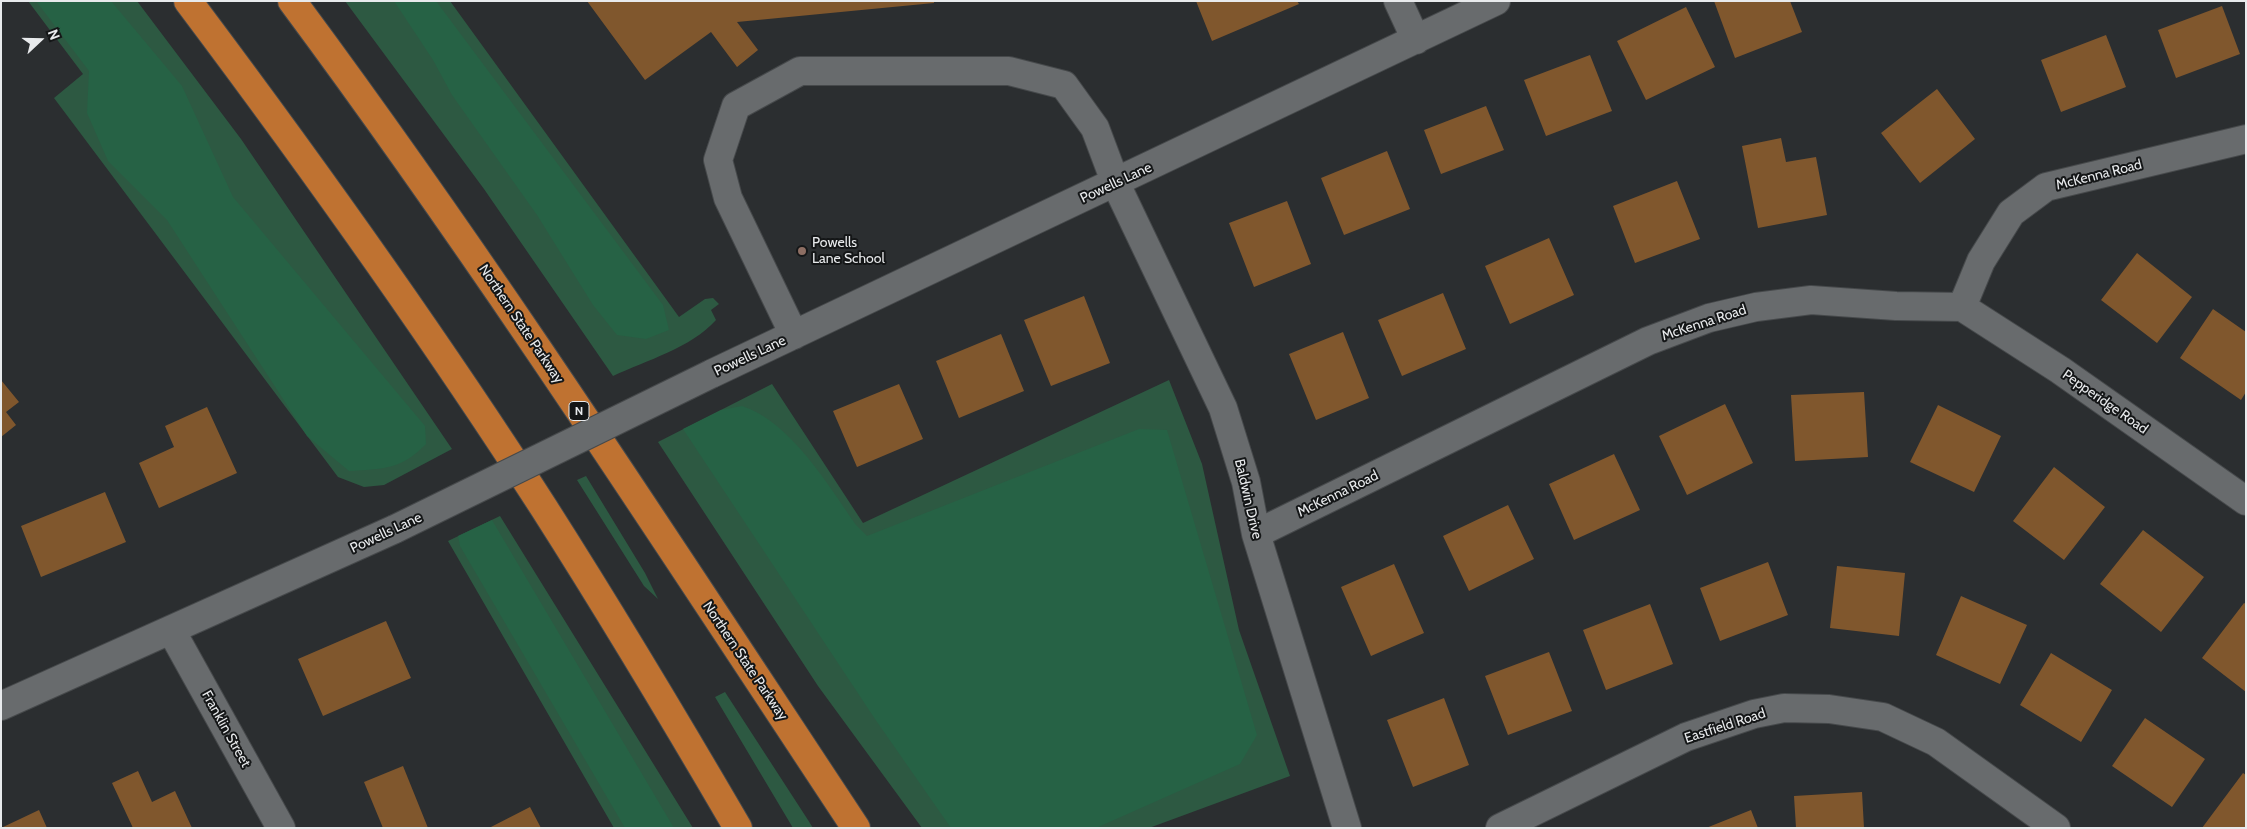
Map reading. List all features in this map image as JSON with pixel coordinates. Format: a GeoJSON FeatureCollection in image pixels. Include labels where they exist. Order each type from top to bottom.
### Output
{"type":"FeatureCollection","features":[{"type":"Feature","properties":{"kind":"highway"},"geometry":{"type":"LineString","coordinates":[[188,1],[338,205],[479,410],[603,601],[738,828]]}},
{"type":"Feature","properties":{"kind":"highway","name":"Northern State Parkway"},"geometry":{"type":"LineString","coordinates":[[292,1],[403,154],[531,338],[856,828]]}},
{"type":"Feature","properties":{"kind":"street"},"geometry":{"type":"LineString","coordinates":[[1398,1],[1416,40]]}},
{"type":"Feature","properties":{"kind":"street","name":"Powells Lane"},"geometry":{"type":"LineString","coordinates":[[1,706],[395,529],[711,374],[1116,184],[1496,1]]}},
{"type":"Feature","properties":{"kind":"street","name":"Baldwin Drive"},"geometry":{"type":"LineString","coordinates":[[794,335],[728,198],[718,160],[736,106],[800,71],[1009,70],[1064,85],[1095,128],[1116,184],[1223,408],[1246,482],[1256,534],[1347,828]]}},
{"type":"Feature","properties":{"kind":"street","name":"McKenna Road"},"geometry":{"type":"LineString","coordinates":[[1256,534],[1648,341],[1709,318],[1756,307],[1811,300],[1896,306],[1962,307],[1981,261],[2011,213],[2046,188],[2246,139]]}},
{"type":"Feature","properties":{"kind":"street","name":"Pepperidge Road"},"geometry":{"type":"LineString","coordinates":[[1962,307],[2060,370],[2246,501]]}},
{"type":"Feature","properties":{"kind":"street","name":"Franklin Street"},"geometry":{"type":"LineString","coordinates":[[171,630],[281,828]]}},
{"type":"Feature","properties":{"kind":"street","name":"Eastfield Road"},"geometry":{"type":"LineString","coordinates":[[1500,828],[1686,737],[1754,714],[1784,708],[1829,709],[1883,717],[1936,742],[2056,828]]}},
{"type":"Feature","properties":{"kind":"green space"},"geometry":{"type":"Polygon","coordinates":[[[28,1],[137,1],[241,139],[452,449],[384,485],[364,487],[338,477],[54,98],[83,74],[28,1]]]}},
{"type":"Feature","properties":{"kind":"green space"},"geometry":{"type":"Polygon","coordinates":[[[36,1],[111,1],[182,86],[233,197],[425,426],[426,444],[417,453],[390,467],[349,471],[307,436],[167,220],[108,161],[87,113],[89,71],[36,1]]]}},
{"type":"Feature","properties":{"kind":"green space"},"geometry":{"type":"Polygon","coordinates":[[[345,1],[450,1],[679,317],[705,299],[713,298],[719,304],[711,310],[716,320],[706,330],[681,346],[613,376],[484,189],[345,1]]]}},
{"type":"Feature","properties":{"kind":"green space"},"geometry":{"type":"Polygon","coordinates":[[[394,1],[436,1],[663,305],[669,330],[646,339],[617,335],[593,305],[537,215],[452,95],[433,60],[394,1]]]}},
{"type":"Feature","properties":{"kind":"green space"},"geometry":{"type":"Polygon","coordinates":[[[1169,380],[1202,464],[1239,630],[1290,776],[1149,828],[922,828],[818,686],[658,442],[772,384],[863,523],[1169,380]]]}},
{"type":"Feature","properties":{"kind":"green space"},"geometry":{"type":"Polygon","coordinates":[[[742,406],[760,414],[792,440],[821,474],[856,525],[867,536],[1139,429],[1167,430],[1257,735],[1240,764],[1096,828],[951,828],[875,719],[683,429],[721,410],[742,406]]]}},
{"type":"Feature","properties":{"kind":"green space"},"geometry":{"type":"Polygon","coordinates":[[[586,476],[645,573],[658,599],[644,586],[577,480],[586,476]]]}},
{"type":"Feature","properties":{"kind":"green space"},"geometry":{"type":"Polygon","coordinates":[[[500,516],[693,828],[614,828],[448,541],[500,516]]]}},
{"type":"Feature","properties":{"kind":"green space"},"geometry":{"type":"Polygon","coordinates":[[[492,520],[674,828],[625,828],[460,546],[458,536],[492,520]]]}},
{"type":"Feature","properties":{"kind":"green space"},"geometry":{"type":"Polygon","coordinates":[[[725,692],[813,828],[793,828],[715,697],[725,692]]]}},
{"type":"Feature","properties":{"kind":"building"},"geometry":{"type":"Polygon","coordinates":[[[587,1],[934,1],[934,3],[737,22],[758,50],[737,67],[711,32],[645,80],[587,1]]]}},
{"type":"Feature","properties":{"kind":"building"},"geometry":{"type":"Polygon","coordinates":[[[1196,1],[1297,1],[1299,4],[1212,41],[1196,1]]]}},
{"type":"Feature","properties":{"kind":"building"},"geometry":{"type":"Polygon","coordinates":[[[1714,1],[1790,1],[1802,32],[1735,58],[1714,1]]]}},
{"type":"Feature","properties":{"kind":"building"},"geometry":{"type":"Polygon","coordinates":[[[2222,6],[2240,54],[2176,78],[2158,30],[2222,6]]]}},
{"type":"Feature","properties":{"kind":"building"},"geometry":{"type":"Polygon","coordinates":[[[1686,7],[1715,67],[1646,100],[1617,41],[1686,7]]]}},
{"type":"Feature","properties":{"kind":"building"},"geometry":{"type":"Polygon","coordinates":[[[2106,35],[2126,87],[2061,112],[2041,60],[2106,35]]]}},
{"type":"Feature","properties":{"kind":"building"},"geometry":{"type":"Polygon","coordinates":[[[1590,55],[1612,111],[1546,136],[1524,80],[1590,55]]]}},
{"type":"Feature","properties":{"kind":"building"},"geometry":{"type":"Polygon","coordinates":[[[1937,89],[1975,139],[1920,183],[1881,133],[1937,89]]]}},
{"type":"Feature","properties":{"kind":"building"},"geometry":{"type":"Polygon","coordinates":[[[1486,106],[1504,150],[1441,174],[1424,130],[1486,106]]]}},
{"type":"Feature","properties":{"kind":"building"},"geometry":{"type":"Polygon","coordinates":[[[1781,138],[1786,162],[1816,157],[1827,215],[1758,228],[1742,146],[1781,138]]]}},
{"type":"Feature","properties":{"kind":"building"},"geometry":{"type":"Polygon","coordinates":[[[1387,151],[1410,209],[1344,235],[1321,178],[1387,151]]]}},
{"type":"Feature","properties":{"kind":"building"},"geometry":{"type":"Polygon","coordinates":[[[1677,181],[1700,239],[1635,263],[1613,206],[1677,181]]]}},
{"type":"Feature","properties":{"kind":"building"},"geometry":{"type":"Polygon","coordinates":[[[1287,201],[1311,264],[1254,287],[1229,223],[1287,201]]]}},
{"type":"Feature","properties":{"kind":"building"},"geometry":{"type":"Polygon","coordinates":[[[1549,238],[1574,295],[1510,324],[1485,266],[1549,238]]]}},
{"type":"Feature","properties":{"kind":"building"},"geometry":{"type":"Polygon","coordinates":[[[2137,253],[2192,297],[2157,343],[2101,300],[2137,253]]]}},
{"type":"Feature","properties":{"kind":"building"},"geometry":{"type":"Polygon","coordinates":[[[1443,293],[1466,349],[1402,376],[1378,320],[1443,293]]]}},
{"type":"Feature","properties":{"kind":"building"},"geometry":{"type":"Polygon","coordinates":[[[1084,296],[1110,363],[1051,386],[1024,320],[1084,296]]]}},
{"type":"Feature","properties":{"kind":"building"},"geometry":{"type":"Polygon","coordinates":[[[2213,309],[2246,332],[2246,392],[2241,400],[2180,358],[2213,309]]]}},
{"type":"Feature","properties":{"kind":"building"},"geometry":{"type":"Polygon","coordinates":[[[1343,332],[1369,398],[1316,420],[1289,354],[1343,332]]]}},
{"type":"Feature","properties":{"kind":"building"},"geometry":{"type":"Polygon","coordinates":[[[1001,334],[1024,391],[959,418],[936,361],[1001,334]]]}},
{"type":"Feature","properties":{"kind":"building"},"geometry":{"type":"Polygon","coordinates":[[[1,380],[19,402],[6,412],[16,425],[1,437],[1,380]]]}},
{"type":"Feature","properties":{"kind":"building"},"geometry":{"type":"Polygon","coordinates":[[[899,384],[923,439],[857,467],[833,411],[899,384]]]}},
{"type":"Feature","properties":{"kind":"building"},"geometry":{"type":"Polygon","coordinates":[[[1864,392],[1868,457],[1795,461],[1791,395],[1864,392]]]}},
{"type":"Feature","properties":{"kind":"building"},"geometry":{"type":"Polygon","coordinates":[[[1725,404],[1753,463],[1687,495],[1659,436],[1725,404]]]}},
{"type":"Feature","properties":{"kind":"building"},"geometry":{"type":"Polygon","coordinates":[[[1938,405],[2001,436],[1974,492],[1910,462],[1938,405]]]}},
{"type":"Feature","properties":{"kind":"building"},"geometry":{"type":"Polygon","coordinates":[[[207,407],[237,473],[159,508],[139,463],[174,447],[165,426],[207,407]]]}},
{"type":"Feature","properties":{"kind":"building"},"geometry":{"type":"Polygon","coordinates":[[[1614,454],[1640,510],[1574,540],[1549,484],[1614,454]]]}},
{"type":"Feature","properties":{"kind":"building"},"geometry":{"type":"Polygon","coordinates":[[[2054,467],[2105,507],[2064,560],[2013,521],[2054,467]]]}},
{"type":"Feature","properties":{"kind":"building"},"geometry":{"type":"Polygon","coordinates":[[[105,492],[126,542],[41,577],[21,526],[105,492]]]}},
{"type":"Feature","properties":{"kind":"building"},"geometry":{"type":"Polygon","coordinates":[[[1508,505],[1534,559],[1469,591],[1443,536],[1508,505]]]}},
{"type":"Feature","properties":{"kind":"building"},"geometry":{"type":"Polygon","coordinates":[[[2143,530],[2204,577],[2161,632],[2100,584],[2143,530]]]}},
{"type":"Feature","properties":{"kind":"building"},"geometry":{"type":"Polygon","coordinates":[[[1768,562],[1788,615],[1720,641],[1700,588],[1768,562]]]}},
{"type":"Feature","properties":{"kind":"building"},"geometry":{"type":"Polygon","coordinates":[[[1394,564],[1424,633],[1371,656],[1341,587],[1394,564]]]}},
{"type":"Feature","properties":{"kind":"building"},"geometry":{"type":"Polygon","coordinates":[[[1837,566],[1905,573],[1899,636],[1830,628],[1837,566]]]}},
{"type":"Feature","properties":{"kind":"building"},"geometry":{"type":"Polygon","coordinates":[[[1961,596],[2027,625],[2000,684],[1936,655],[1961,596]]]}},
{"type":"Feature","properties":{"kind":"building"},"geometry":{"type":"Polygon","coordinates":[[[2244,603],[2246,604],[2246,692],[2202,658],[2244,603]]]}},
{"type":"Feature","properties":{"kind":"building"},"geometry":{"type":"Polygon","coordinates":[[[1650,604],[1673,664],[1606,690],[1583,630],[1650,604]]]}},
{"type":"Feature","properties":{"kind":"building"},"geometry":{"type":"Polygon","coordinates":[[[386,621],[411,678],[323,716],[298,659],[386,621]]]}},
{"type":"Feature","properties":{"kind":"building"},"geometry":{"type":"Polygon","coordinates":[[[1549,652],[1572,711],[1508,735],[1485,676],[1549,652]]]}},
{"type":"Feature","properties":{"kind":"building"},"geometry":{"type":"Polygon","coordinates":[[[2051,653],[2112,690],[2081,742],[2020,705],[2051,653]]]}},
{"type":"Feature","properties":{"kind":"building"},"geometry":{"type":"Polygon","coordinates":[[[1444,698],[1469,765],[1413,787],[1387,720],[1444,698]]]}},
{"type":"Feature","properties":{"kind":"building"},"geometry":{"type":"Polygon","coordinates":[[[2145,718],[2205,759],[2172,807],[2112,766],[2145,718]]]}},
{"type":"Feature","properties":{"kind":"building"},"geometry":{"type":"Polygon","coordinates":[[[403,766],[428,828],[383,828],[364,782],[403,766]]]}},
{"type":"Feature","properties":{"kind":"building"},"geometry":{"type":"Polygon","coordinates":[[[138,771],[152,802],[175,791],[192,828],[133,828],[112,783],[138,771]]]}},
{"type":"Feature","properties":{"kind":"building"},"geometry":{"type":"Polygon","coordinates":[[[2243,773],[2246,775],[2246,828],[2202,828],[2243,773]]]}},
{"type":"Feature","properties":{"kind":"building"},"geometry":{"type":"Polygon","coordinates":[[[1862,792],[1864,828],[1796,828],[1794,796],[1862,792]]]}},
{"type":"Feature","properties":{"kind":"building"},"geometry":{"type":"Polygon","coordinates":[[[530,807],[541,828],[489,828],[530,807]]]}},
{"type":"Feature","properties":{"kind":"building"},"geometry":{"type":"Polygon","coordinates":[[[39,810],[47,828],[1,828],[39,810]]]}},
{"type":"Feature","properties":{"kind":"building"},"geometry":{"type":"Polygon","coordinates":[[[1751,810],[1758,828],[1706,828],[1751,810]]]}},
{"type":"Feature","properties":{"kind":"place","name":"Powells Lane School"},"geometry":{"type":"Point","coordinates":[802,251]}}]}
